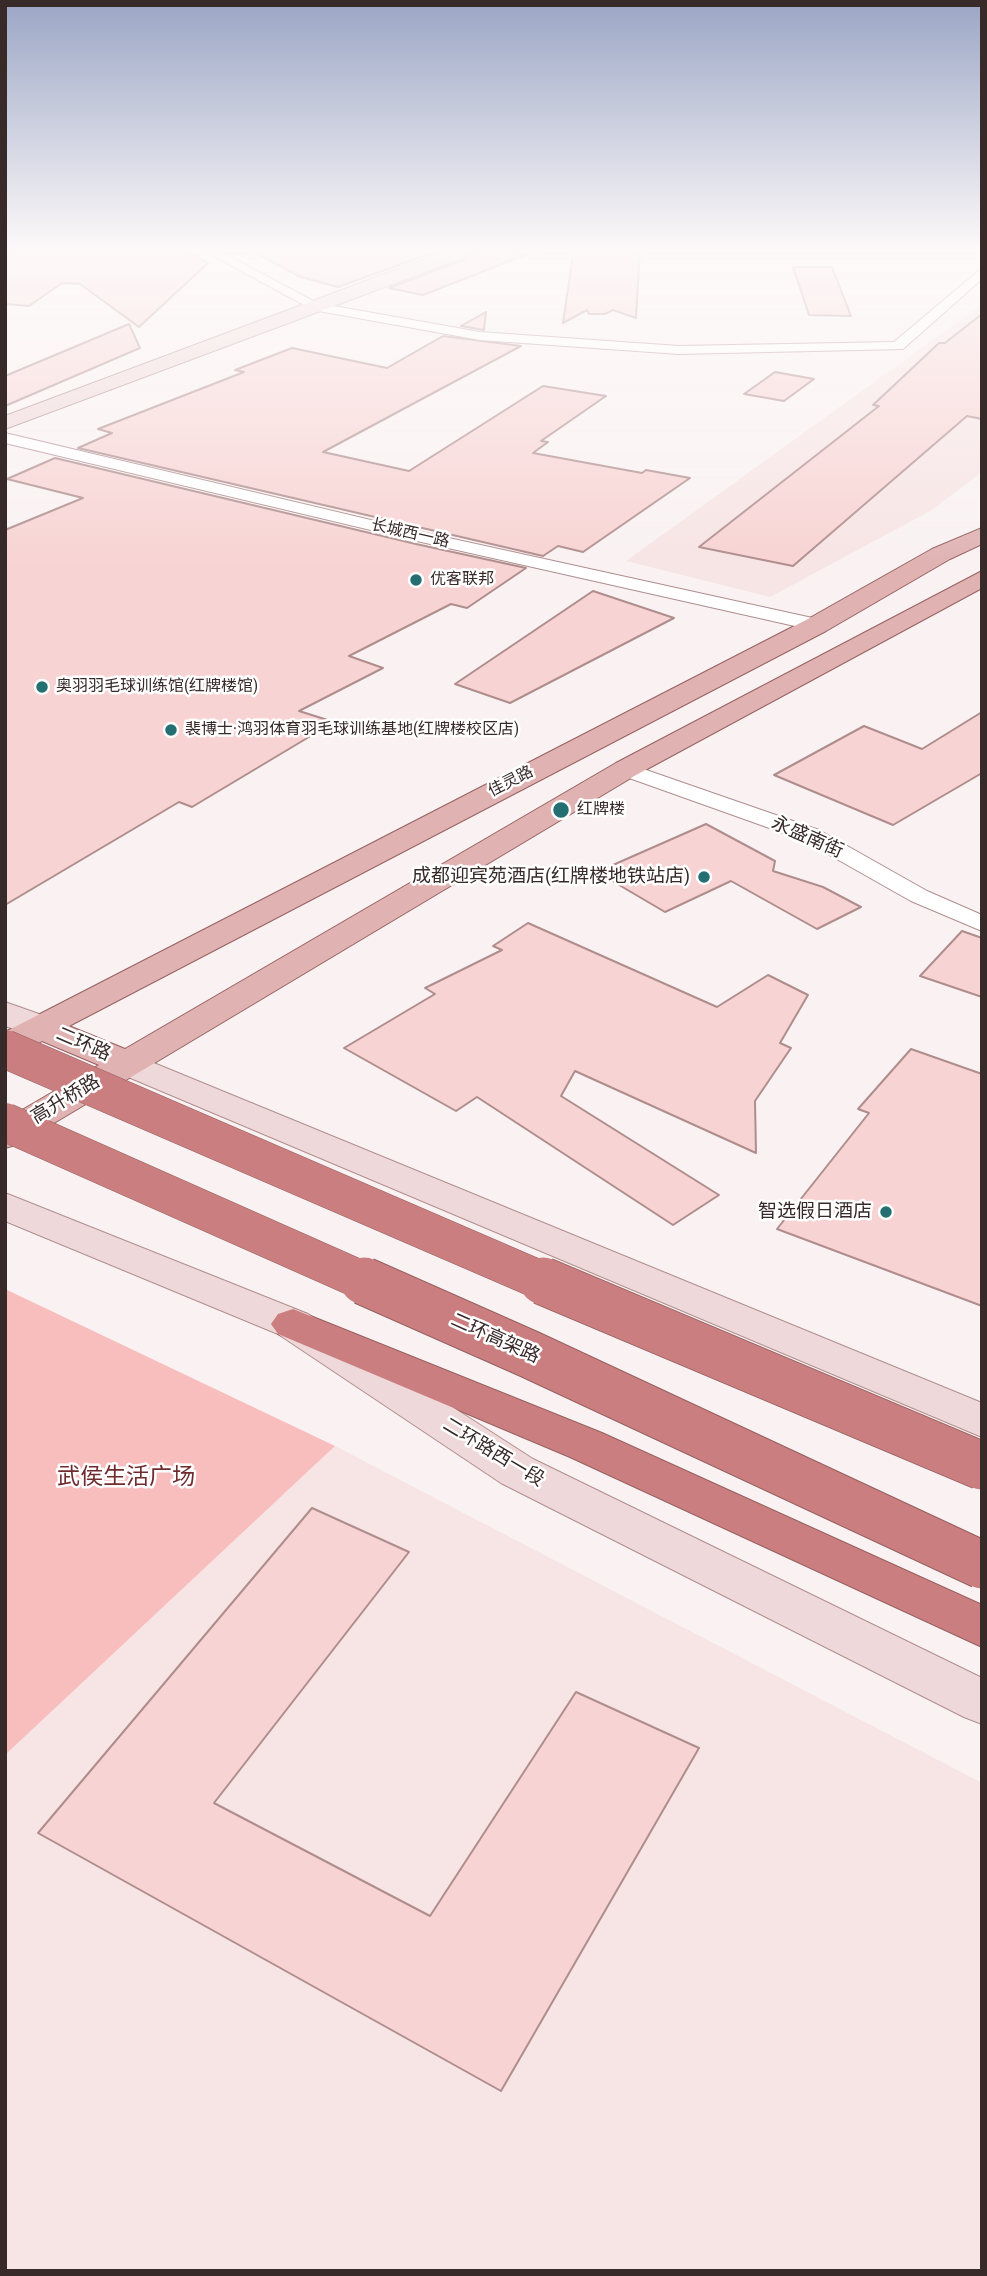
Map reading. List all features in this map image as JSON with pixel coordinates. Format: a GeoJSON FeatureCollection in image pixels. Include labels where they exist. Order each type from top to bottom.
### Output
{"type":"FeatureCollection","features":[{"type":"Feature","properties":{"kind":"highway"},"geometry":{"type":"LineString","coordinates":[[5,1048],[565,1290],[982,1466]]}},
{"type":"Feature","properties":{"kind":"highway","name":"二环高架路"},"geometry":{"type":"LineString","coordinates":[[5,1122],[529,1354],[982,1564]]}},
{"type":"Feature","properties":{"kind":"highway"},"geometry":{"type":"LineString","coordinates":[[293,1324],[586,1446],[982,1627]]}},
{"type":"Feature","properties":{"kind":"main road"},"geometry":{"type":"LineString","coordinates":[[5,423],[186,354]]}},
{"type":"Feature","properties":{"kind":"main road","name":"佳灵路"},"geometry":{"type":"LineString","coordinates":[[40,1027],[817,625],[941,554],[982,535]]}},
{"type":"Feature","properties":{"kind":"main road"},"geometry":{"type":"LineString","coordinates":[[127,1063],[626,769],[982,578]]}},
{"type":"Feature","properties":{"kind":"main road"},"geometry":{"type":"LineString","coordinates":[[5,1013],[40,1027]]}},
{"type":"Feature","properties":{"kind":"main road"},"geometry":{"type":"LineString","coordinates":[[5,1048],[40,1027]]}},
{"type":"Feature","properties":{"kind":"main road","name":"二环路"},"geometry":{"type":"LineString","coordinates":[[40,1027],[127,1063]]}},
{"type":"Feature","properties":{"kind":"main road"},"geometry":{"type":"LineString","coordinates":[[127,1063],[982,1421]]}},
{"type":"Feature","properties":{"kind":"main road","name":"高升桥路"},"geometry":{"type":"LineString","coordinates":[[5,1136],[127,1063]]}},
{"type":"Feature","properties":{"kind":"main road","name":"二环路西一段"},"geometry":{"type":"LineString","coordinates":[[5,1206],[293,1324],[517,1471],[982,1702]]}},
{"type":"Feature","properties":{"kind":"street","name":"长城西一路"},"geometry":{"type":"LineString","coordinates":[[5,438],[418,536],[817,625]]}},
{"type":"Feature","properties":{"kind":"street","name":"永盛南街"},"geometry":{"type":"LineString","coordinates":[[626,769],[811,835],[919,896],[982,924]]}},
{"type":"Feature","properties":{"kind":"shaded area"},"geometry":{"type":"Polygon","coordinates":[[[913,354],[982,354],[982,472],[932,510],[770,597],[626,561],[913,354]]]}},
{"type":"Feature","properties":{"kind":"shaded area"},"geometry":{"type":"Polygon","coordinates":[[[335,1446],[982,1783],[982,2271],[5,2271],[5,1755],[335,1446]]]}},
{"type":"Feature","properties":{"kind":"green space","name":"武侯生活广场"},"geometry":{"type":"Polygon","coordinates":[[[5,1289],[335,1446],[5,1755],[5,1289]]]}},
{"type":"Feature","properties":{"kind":"building"},"geometry":{"type":"Polygon","coordinates":[[[57,354],[126,354],[5,406],[5,376],[57,354]]]}},
{"type":"Feature","properties":{"kind":"building"},"geometry":{"type":"Polygon","coordinates":[[[276,354],[322,354],[387,368],[411,354],[506,354],[323,452],[409,471],[543,386],[606,396],[541,441],[548,442],[533,453],[642,473],[646,470],[690,478],[583,552],[558,546],[543,556],[78,448],[112,433],[98,429],[244,372],[235,370],[276,354]]]}},
{"type":"Feature","properties":{"kind":"building"},"geometry":{"type":"Polygon","coordinates":[[[927,354],[982,354],[982,419],[967,416],[793,566],[699,547],[879,406],[873,405],[927,354]]]}},
{"type":"Feature","properties":{"kind":"building"},"geometry":{"type":"Polygon","coordinates":[[[775,372],[814,379],[784,401],[744,394],[775,372]]]}},
{"type":"Feature","properties":{"kind":"building"},"geometry":{"type":"Polygon","coordinates":[[[55,458],[526,568],[467,608],[451,604],[349,656],[383,668],[299,711],[334,722],[192,807],[179,802],[5,905],[5,530],[83,498],[7,479],[55,458]]]}},
{"type":"Feature","properties":{"kind":"building"},"geometry":{"type":"Polygon","coordinates":[[[593,591],[674,618],[510,703],[455,684],[593,591]]]}},
{"type":"Feature","properties":{"kind":"building"},"geometry":{"type":"Polygon","coordinates":[[[982,712],[982,773],[893,825],[774,775],[864,726],[922,749],[982,712]]]}},
{"type":"Feature","properties":{"kind":"building","name":"成都迎宾苑酒店(红牌楼地铁站店)"},"geometry":{"type":"Polygon","coordinates":[[[706,824],[775,861],[773,871],[823,887],[861,907],[817,929],[731,881],[665,912],[597,872],[706,824]]]}},
{"type":"Feature","properties":{"kind":"building"},"geometry":{"type":"Polygon","coordinates":[[[528,923],[717,1007],[768,975],[808,995],[780,1043],[791,1048],[755,1101],[756,1153],[575,1071],[561,1096],[719,1195],[673,1225],[477,1097],[456,1111],[344,1048],[435,994],[425,988],[502,950],[493,946],[528,923]]]}},
{"type":"Feature","properties":{"kind":"building"},"geometry":{"type":"Polygon","coordinates":[[[962,931],[982,938],[982,997],[920,976],[962,931]]]}},
{"type":"Feature","properties":{"kind":"building"},"geometry":{"type":"Polygon","coordinates":[[[911,1049],[982,1074],[982,1306],[777,1229],[869,1113],[858,1109],[911,1049]]]}},
{"type":"Feature","properties":{"kind":"building"},"geometry":{"type":"Polygon","coordinates":[[[312,1508],[409,1552],[214,1803],[430,1916],[576,1692],[699,1748],[501,2091],[38,1833],[312,1508]]]}},
{"type":"Feature","properties":{"kind":"place","name":"优客联邦"},"geometry":{"type":"Point","coordinates":[416,580]}},
{"type":"Feature","properties":{"kind":"place","name":"奥羽羽毛球训练馆(红牌楼馆)"},"geometry":{"type":"Point","coordinates":[42,687]}},
{"type":"Feature","properties":{"kind":"place","name":"裴博士·鸿羽体育羽毛球训练基地(红牌楼校区店)"},"geometry":{"type":"Point","coordinates":[171,730]}},
{"type":"Feature","properties":{"kind":"place","name":"红牌楼"},"geometry":{"type":"Point","coordinates":[561,810]}},
{"type":"Feature","properties":{"kind":"place","name":"成都迎宾苑酒店(红牌楼地铁站店)"},"geometry":{"type":"Point","coordinates":[704,877]}},
{"type":"Feature","properties":{"kind":"place","name":"智选假日酒店"},"geometry":{"type":"Point","coordinates":[886,1212]}}]}
